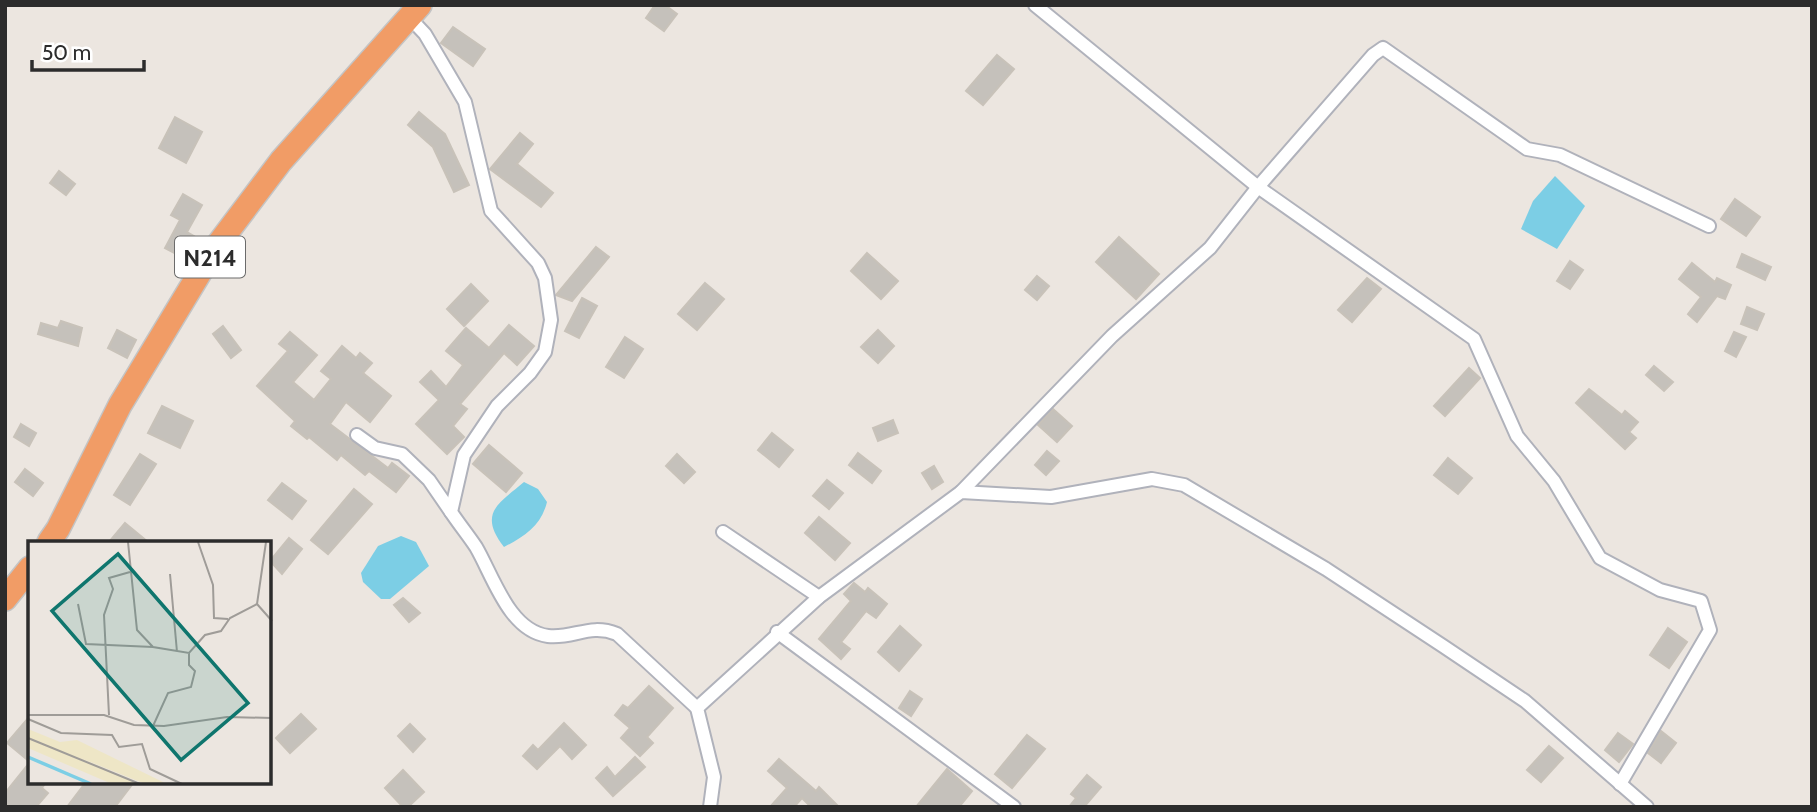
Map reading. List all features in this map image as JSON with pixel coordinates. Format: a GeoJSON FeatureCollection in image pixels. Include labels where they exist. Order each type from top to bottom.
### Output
{"type":"FeatureCollection","features":[{"type":"Feature","properties":{"kind":"highway","name":"N214"},"geometry":{"type":"LineString","coordinates":[[50,541],[64,518],[120,405],[214,251],[281,161],[415,11]]}},
{"type":"Feature","properties":{"kind":"highway"},"geometry":{"type":"LineString","coordinates":[[5,599],[28,570]]}},
{"type":"Feature","properties":{"kind":"street"},"geometry":{"type":"LineString","coordinates":[[1035,5],[1258,187],[1474,339],[1517,436],[1555,481],[1600,558],[1660,590],[1701,601],[1710,630],[1620,784]]}},
{"type":"Feature","properties":{"kind":"street"},"geometry":{"type":"LineString","coordinates":[[415,11],[425,34],[465,102],[491,211],[538,263],[545,278],[551,320],[545,352],[530,373],[497,406],[464,455],[451,512]]}},
{"type":"Feature","properties":{"kind":"street"},"geometry":{"type":"LineString","coordinates":[[697,708],[777,632],[819,597],[961,492],[1112,335],[1210,248],[1258,187],[1382,48],[1527,149],[1560,155],[1709,226]]}},
{"type":"Feature","properties":{"kind":"street"},"geometry":{"type":"LineString","coordinates":[[356,435],[374,448],[402,454],[429,480],[477,549],[491,582],[511,611],[535,633],[551,637],[600,628],[617,634],[697,708],[711,755],[714,777],[710,807]]}},
{"type":"Feature","properties":{"kind":"street"},"geometry":{"type":"LineString","coordinates":[[961,492],[1051,497],[1077,495],[1130,481],[1152,479],[1184,485],[1326,569],[1525,702],[1647,807]]}},
{"type":"Feature","properties":{"kind":"street"},"geometry":{"type":"LineString","coordinates":[[723,532],[819,597]]}},
{"type":"Feature","properties":{"kind":"street"},"geometry":{"type":"LineString","coordinates":[[777,632],[1014,807]]}},
{"type":"Feature","properties":{"kind":"water"},"geometry":{"type":"Polygon","coordinates":[[[1555,176],[1585,206],[1557,249],[1521,229],[1533,201],[1555,176]]]}},
{"type":"Feature","properties":{"kind":"water"},"geometry":{"type":"Polygon","coordinates":[[[524,482],[538,489],[547,502],[536,524],[519,539],[504,547],[492,526],[492,517],[499,503],[524,482]]]}},
{"type":"Feature","properties":{"kind":"water"},"geometry":{"type":"Polygon","coordinates":[[[401,536],[416,542],[429,566],[390,599],[381,599],[363,582],[361,573],[378,546],[401,536]]]}},
{"type":"Feature","properties":{"kind":"building"},"geometry":{"type":"Polygon","coordinates":[[[655,5],[665,5],[677,14],[664,31],[646,18],[655,5]]]}},
{"type":"Feature","properties":{"kind":"building"},"geometry":{"type":"Polygon","coordinates":[[[453,27],[485,49],[473,66],[441,43],[453,27]]]}},
{"type":"Feature","properties":{"kind":"building"},"geometry":{"type":"Polygon","coordinates":[[[997,55],[1014,69],[983,105],[966,91],[997,55]]]}},
{"type":"Feature","properties":{"kind":"building"},"geometry":{"type":"Polygon","coordinates":[[[419,112],[445,134],[469,185],[454,192],[433,147],[408,125],[419,112]]]}},
{"type":"Feature","properties":{"kind":"building"},"geometry":{"type":"Polygon","coordinates":[[[175,117],[202,132],[186,163],[159,148],[175,117]]]}},
{"type":"Feature","properties":{"kind":"building"},"geometry":{"type":"Polygon","coordinates":[[[520,133],[533,144],[517,164],[553,193],[541,207],[490,169],[520,133]]]}},
{"type":"Feature","properties":{"kind":"building"},"geometry":{"type":"Polygon","coordinates":[[[59,171],[75,184],[66,195],[50,183],[59,171]]]}},
{"type":"Feature","properties":{"kind":"building"},"geometry":{"type":"Polygon","coordinates":[[[183,194],[202,205],[187,232],[194,236],[182,257],[165,248],[180,220],[171,215],[183,194]]]}},
{"type":"Feature","properties":{"kind":"building"},"geometry":{"type":"Polygon","coordinates":[[[1735,199],[1760,217],[1746,236],[1721,219],[1735,199]]]}},
{"type":"Feature","properties":{"kind":"building"},"geometry":{"type":"Polygon","coordinates":[[[1119,237],[1159,274],[1136,299],[1096,262],[1119,237]]]}},
{"type":"Feature","properties":{"kind":"building"},"geometry":{"type":"Polygon","coordinates":[[[596,247],[609,257],[572,301],[556,295],[596,247]]]}},
{"type":"Feature","properties":{"kind":"building"},"geometry":{"type":"Polygon","coordinates":[[[867,253],[898,281],[881,299],[851,271],[867,253]]]}},
{"type":"Feature","properties":{"kind":"building"},"geometry":{"type":"Polygon","coordinates":[[[1742,254],[1771,267],[1765,280],[1737,267],[1742,254]]]}},
{"type":"Feature","properties":{"kind":"building"},"geometry":{"type":"Polygon","coordinates":[[[1570,261],[1583,270],[1570,289],[1557,281],[1570,261]]]}},
{"type":"Feature","properties":{"kind":"building"},"geometry":{"type":"Polygon","coordinates":[[[1692,263],[1715,282],[1717,278],[1731,285],[1725,299],[1717,296],[1697,322],[1688,314],[1701,297],[1679,279],[1692,263]]]}},
{"type":"Feature","properties":{"kind":"building"},"geometry":{"type":"Polygon","coordinates":[[[1037,276],[1049,286],[1037,300],[1025,290],[1037,276]]]}},
{"type":"Feature","properties":{"kind":"building"},"geometry":{"type":"Polygon","coordinates":[[[1367,278],[1381,289],[1352,322],[1338,310],[1367,278]]]}},
{"type":"Feature","properties":{"kind":"building"},"geometry":{"type":"Polygon","coordinates":[[[705,283],[724,299],[697,330],[678,314],[705,283]]]}},
{"type":"Feature","properties":{"kind":"building"},"geometry":{"type":"Polygon","coordinates":[[[471,284],[488,301],[464,326],[447,309],[471,284]]]}},
{"type":"Feature","properties":{"kind":"building"},"geometry":{"type":"Polygon","coordinates":[[[582,298],[597,306],[579,338],[565,331],[582,298]]]}},
{"type":"Feature","properties":{"kind":"building"},"geometry":{"type":"Polygon","coordinates":[[[1747,307],[1764,314],[1757,330],[1741,324],[1747,307]]]}},
{"type":"Feature","properties":{"kind":"building"},"geometry":{"type":"Polygon","coordinates":[[[61,321],[82,328],[78,346],[38,334],[41,323],[58,328],[61,321]]]}},
{"type":"Feature","properties":{"kind":"building"},"geometry":{"type":"Polygon","coordinates":[[[509,325],[534,346],[517,365],[504,353],[460,404],[467,409],[453,426],[464,437],[447,454],[416,424],[439,400],[420,382],[431,371],[446,387],[463,365],[446,351],[466,328],[489,348],[509,325]]]}},
{"type":"Feature","properties":{"kind":"building"},"geometry":{"type":"Polygon","coordinates":[[[223,326],[241,350],[231,358],[213,334],[223,326]]]}},
{"type":"Feature","properties":{"kind":"building"},"geometry":{"type":"Polygon","coordinates":[[[117,330],[136,340],[127,358],[108,348],[117,330]]]}},
{"type":"Feature","properties":{"kind":"building"},"geometry":{"type":"Polygon","coordinates":[[[878,330],[894,346],[878,363],[861,347],[878,330]]]}},
{"type":"Feature","properties":{"kind":"building"},"geometry":{"type":"Polygon","coordinates":[[[290,332],[317,355],[293,382],[314,400],[331,379],[321,371],[342,346],[356,358],[360,353],[372,363],[363,373],[391,396],[370,422],[346,402],[330,424],[388,468],[392,463],[409,476],[396,492],[369,471],[365,475],[341,455],[337,460],[309,437],[307,439],[291,426],[295,421],[257,386],[288,351],[279,344],[290,332]]]}},
{"type":"Feature","properties":{"kind":"building"},"geometry":{"type":"Polygon","coordinates":[[[1734,332],[1746,337],[1736,357],[1725,351],[1734,332]]]}},
{"type":"Feature","properties":{"kind":"building"},"geometry":{"type":"Polygon","coordinates":[[[625,337],[643,349],[624,378],[606,367],[625,337]]]}},
{"type":"Feature","properties":{"kind":"building"},"geometry":{"type":"Polygon","coordinates":[[[1654,366],[1673,382],[1664,391],[1646,375],[1654,366]]]}},
{"type":"Feature","properties":{"kind":"building"},"geometry":{"type":"Polygon","coordinates":[[[1469,368],[1480,378],[1445,416],[1434,406],[1469,368]]]}},
{"type":"Feature","properties":{"kind":"building"},"geometry":{"type":"Polygon","coordinates":[[[1589,389],[1622,415],[1625,411],[1638,422],[1629,432],[1636,438],[1625,449],[1576,403],[1589,389]]]}},
{"type":"Feature","properties":{"kind":"building"},"geometry":{"type":"Polygon","coordinates":[[[162,406],[193,421],[180,448],[148,433],[162,406]]]}},
{"type":"Feature","properties":{"kind":"building"},"geometry":{"type":"Polygon","coordinates":[[[1053,409],[1072,426],[1057,442],[1038,425],[1053,409]]]}},
{"type":"Feature","properties":{"kind":"building"},"geometry":{"type":"Polygon","coordinates":[[[893,420],[898,433],[878,441],[873,428],[893,420]]]}},
{"type":"Feature","properties":{"kind":"building"},"geometry":{"type":"Polygon","coordinates":[[[21,424],[36,433],[29,446],[14,437],[21,424]]]}},
{"type":"Feature","properties":{"kind":"building"},"geometry":{"type":"Polygon","coordinates":[[[772,433],[793,450],[779,467],[758,450],[772,433]]]}},
{"type":"Feature","properties":{"kind":"building"},"geometry":{"type":"Polygon","coordinates":[[[489,445],[522,473],[506,492],[473,464],[489,445]]]}},
{"type":"Feature","properties":{"kind":"building"},"geometry":{"type":"Polygon","coordinates":[[[1047,451],[1059,461],[1046,475],[1035,465],[1047,451]]]}},
{"type":"Feature","properties":{"kind":"building"},"geometry":{"type":"Polygon","coordinates":[[[858,453],[881,471],[872,483],[849,465],[858,453]]]}},
{"type":"Feature","properties":{"kind":"building"},"geometry":{"type":"Polygon","coordinates":[[[140,454],[156,464],[130,505],[114,495],[140,454]]]}},
{"type":"Feature","properties":{"kind":"building"},"geometry":{"type":"Polygon","coordinates":[[[677,454],[695,472],[684,483],[666,466],[677,454]]]}},
{"type":"Feature","properties":{"kind":"building"},"geometry":{"type":"Polygon","coordinates":[[[1448,458],[1472,478],[1458,494],[1434,475],[1448,458]]]}},
{"type":"Feature","properties":{"kind":"building"},"geometry":{"type":"Polygon","coordinates":[[[934,466],[943,482],[932,489],[922,473],[934,466]]]}},
{"type":"Feature","properties":{"kind":"building"},"geometry":{"type":"Polygon","coordinates":[[[25,469],[43,483],[33,496],[15,482],[25,469]]]}},
{"type":"Feature","properties":{"kind":"building"},"geometry":{"type":"Polygon","coordinates":[[[827,480],[843,493],[829,509],[813,496],[827,480]]]}},
{"type":"Feature","properties":{"kind":"building"},"geometry":{"type":"Polygon","coordinates":[[[282,483],[306,501],[292,519],[268,500],[282,483]]]}},
{"type":"Feature","properties":{"kind":"building"},"geometry":{"type":"Polygon","coordinates":[[[354,489],[372,504],[328,554],[311,540],[354,489]]]}},
{"type":"Feature","properties":{"kind":"building"},"geometry":{"type":"Polygon","coordinates":[[[819,517],[850,543],[835,560],[805,533],[819,517]]]}},
{"type":"Feature","properties":{"kind":"building"},"geometry":{"type":"Polygon","coordinates":[[[125,523],[147,541],[110,541],[125,523]]]}},
{"type":"Feature","properties":{"kind":"building"},"geometry":{"type":"Polygon","coordinates":[[[289,538],[302,549],[282,574],[271,560],[289,538]]]}},
{"type":"Feature","properties":{"kind":"building"},"geometry":{"type":"Polygon","coordinates":[[[854,583],[865,592],[868,588],[887,604],[876,618],[866,611],[841,642],[850,649],[841,659],[819,639],[851,601],[844,594],[854,583]]]}},
{"type":"Feature","properties":{"kind":"building"},"geometry":{"type":"Polygon","coordinates":[[[403,598],[420,613],[409,622],[394,605],[403,598]]]}},
{"type":"Feature","properties":{"kind":"building"},"geometry":{"type":"Polygon","coordinates":[[[900,626],[921,645],[899,671],[878,652],[900,626]]]}},
{"type":"Feature","properties":{"kind":"building"},"geometry":{"type":"Polygon","coordinates":[[[1668,628],[1687,642],[1669,668],[1650,655],[1668,628]]]}},
{"type":"Feature","properties":{"kind":"building"},"geometry":{"type":"Polygon","coordinates":[[[649,686],[673,708],[647,737],[653,743],[640,756],[621,738],[630,728],[615,715],[623,705],[628,708],[649,686]]]}},
{"type":"Feature","properties":{"kind":"building"},"geometry":{"type":"Polygon","coordinates":[[[910,691],[922,699],[911,716],[899,708],[910,691]]]}},
{"type":"Feature","properties":{"kind":"building"},"geometry":{"type":"Polygon","coordinates":[[[301,714],[316,729],[290,753],[276,738],[301,714]]]}},
{"type":"Feature","properties":{"kind":"building"},"geometry":{"type":"Polygon","coordinates":[[[28,718],[28,760],[7,743],[28,718]]]}},
{"type":"Feature","properties":{"kind":"building"},"geometry":{"type":"Polygon","coordinates":[[[564,723],[586,745],[572,759],[560,746],[537,769],[523,756],[533,745],[538,750],[564,723]]]}},
{"type":"Feature","properties":{"kind":"building"},"geometry":{"type":"Polygon","coordinates":[[[410,724],[425,739],[413,752],[398,736],[410,724]]]}},
{"type":"Feature","properties":{"kind":"building"},"geometry":{"type":"Polygon","coordinates":[[[1661,731],[1676,743],[1661,763],[1648,753],[1661,731]]]}},
{"type":"Feature","properties":{"kind":"building"},"geometry":{"type":"Polygon","coordinates":[[[1618,733],[1633,744],[1619,762],[1605,750],[1618,733]]]}},
{"type":"Feature","properties":{"kind":"building"},"geometry":{"type":"Polygon","coordinates":[[[1027,735],[1045,749],[1012,788],[995,774],[1027,735]]]}},
{"type":"Feature","properties":{"kind":"building"},"geometry":{"type":"Polygon","coordinates":[[[1549,746],[1563,758],[1541,782],[1527,770],[1549,746]]]}},
{"type":"Feature","properties":{"kind":"building"},"geometry":{"type":"Polygon","coordinates":[[[635,757],[645,767],[613,796],[596,778],[607,767],[615,777],[635,757]]]}},
{"type":"Feature","properties":{"kind":"building"},"geometry":{"type":"Polygon","coordinates":[[[779,759],[816,791],[819,787],[839,807],[811,807],[802,798],[794,807],[770,807],[787,788],[768,771],[779,759]]]}},
{"type":"Feature","properties":{"kind":"building"},"geometry":{"type":"Polygon","coordinates":[[[28,764],[28,784],[45,784],[42,788],[48,793],[36,807],[10,807],[5,803],[5,793],[28,764]]]}},
{"type":"Feature","properties":{"kind":"building"},"geometry":{"type":"Polygon","coordinates":[[[947,769],[972,791],[959,807],[916,807],[947,769]]]}},
{"type":"Feature","properties":{"kind":"building"},"geometry":{"type":"Polygon","coordinates":[[[403,770],[424,792],[408,807],[403,807],[385,788],[403,770]]]}},
{"type":"Feature","properties":{"kind":"building"},"geometry":{"type":"Polygon","coordinates":[[[1087,775],[1101,787],[1084,807],[1069,807],[1076,798],[1071,794],[1087,775]]]}},
{"type":"Feature","properties":{"kind":"building"},"geometry":{"type":"Polygon","coordinates":[[[84,784],[132,784],[115,807],[67,807],[84,784]]]}}]}
